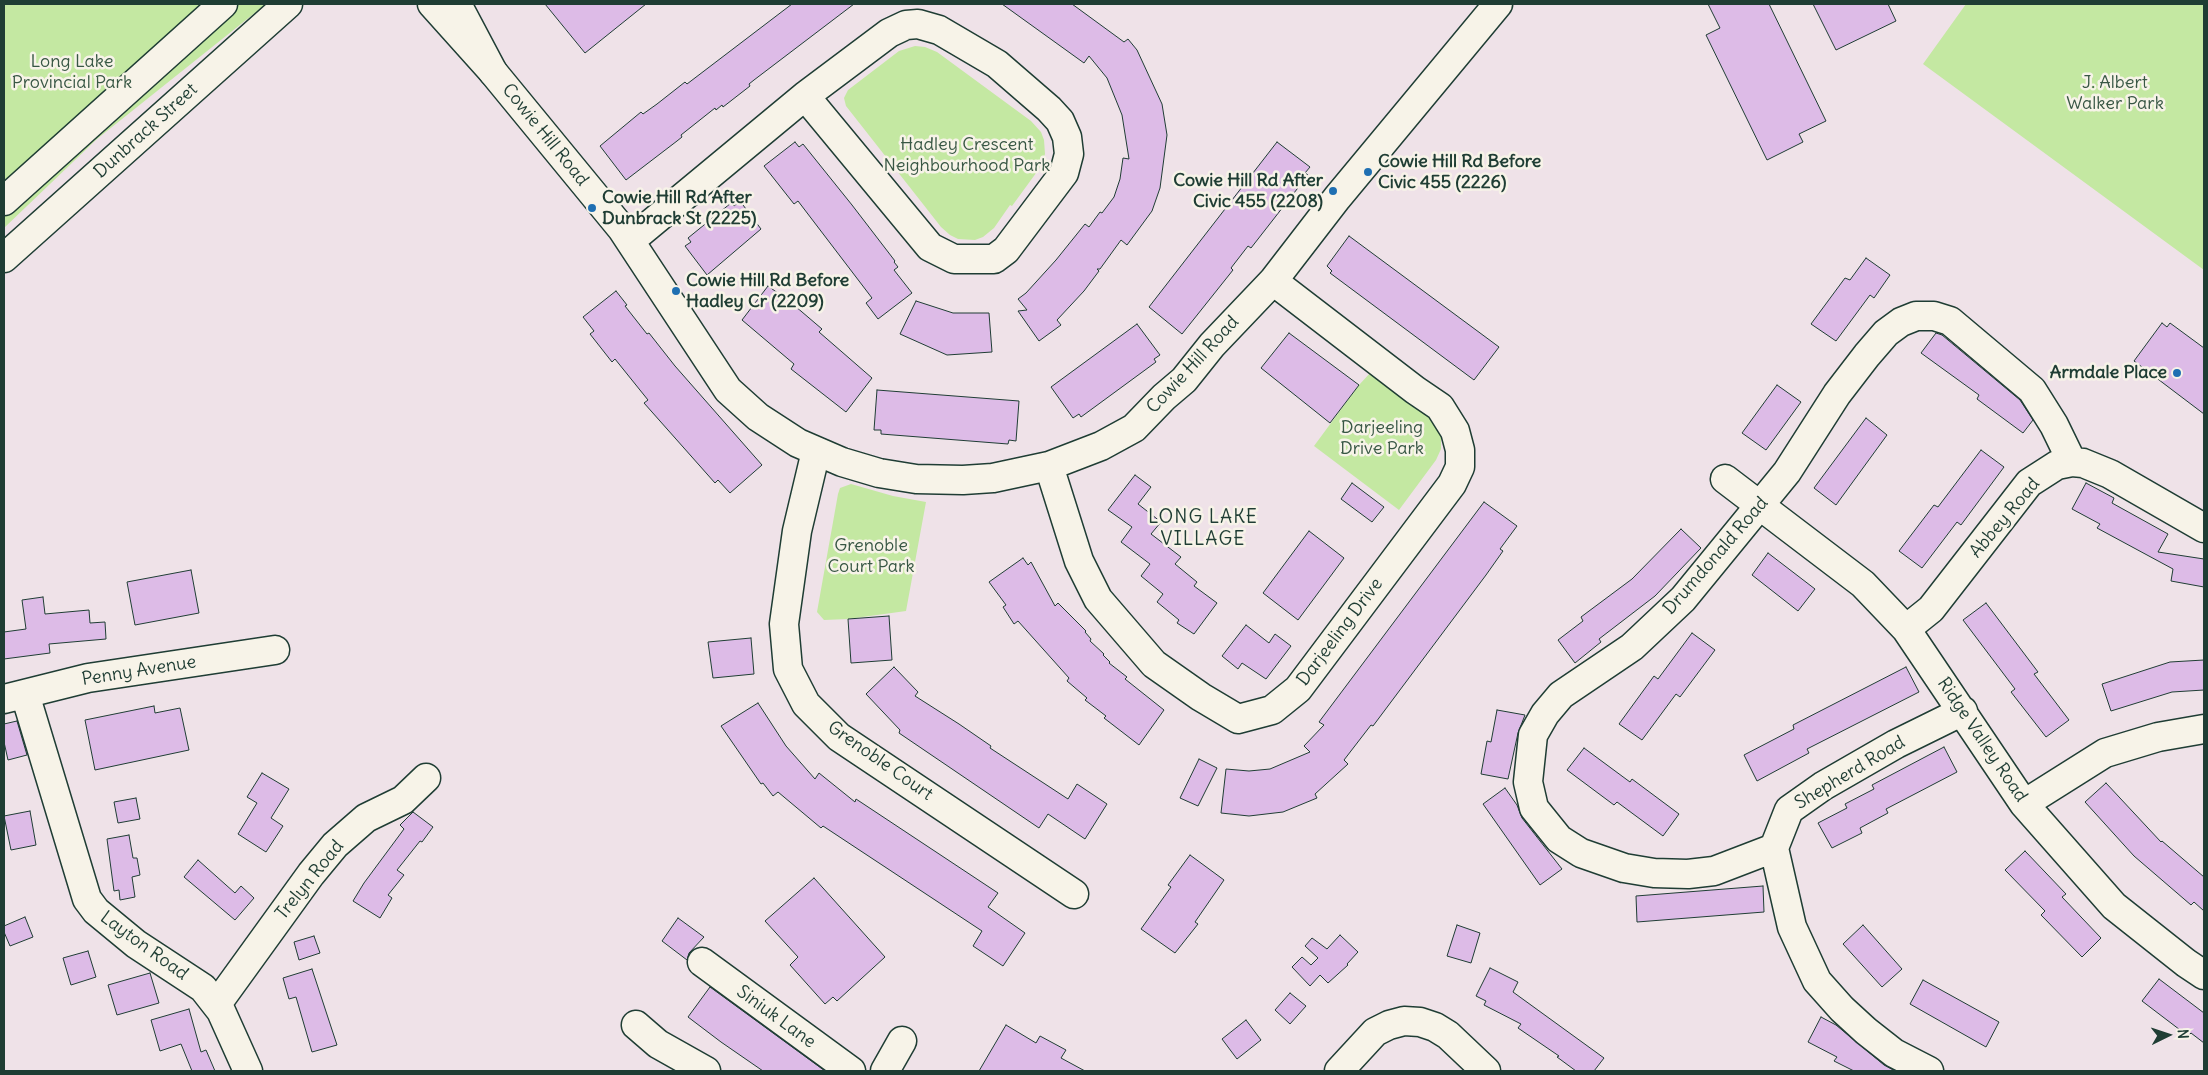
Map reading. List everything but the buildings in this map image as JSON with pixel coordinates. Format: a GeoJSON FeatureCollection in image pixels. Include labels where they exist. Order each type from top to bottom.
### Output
{"type":"FeatureCollection","features":[{"type":"Feature","properties":{"kind":"street"},"geometry":{"type":"LineString","coordinates":[[4,201],[223,4]]}},
{"type":"Feature","properties":{"kind":"street","name":"Dunbrack Street"},"geometry":{"type":"LineString","coordinates":[[4,258],[288,4]]}},
{"type":"Feature","properties":{"kind":"street","name":"Cowie Hill Road"},"geometry":{"type":"LineString","coordinates":[[432,4],[493,72],[630,241],[728,390],[758,416],[798,443],[842,462],[879,473],[916,479],[963,480],[993,478],[1048,466],[1101,446],[1134,428],[1164,397],[1184,380],[1212,345],[1277,285],[1337,198],[1498,4]]}},
{"type":"Feature","properties":{"kind":"street"},"geometry":{"type":"LineString","coordinates":[[457,4],[493,72]]}},
{"type":"Feature","properties":{"kind":"street"},"geometry":{"type":"LineString","coordinates":[[630,241],[805,96],[889,33],[906,25],[918,24],[939,30],[997,64],[1050,108],[1060,121],[1067,137],[1069,154],[1064,173],[1006,250],[994,259],[954,259],[930,247],[805,96]]}},
{"type":"Feature","properties":{"kind":"street","name":"Darjeeling Drive"},"geometry":{"type":"LineString","coordinates":[[1048,466],[1079,561],[1098,599],[1154,664],[1201,698],[1238,719],[1272,710],[1298,689],[1452,484],[1460,467],[1460,450],[1455,431],[1440,407],[1414,390],[1277,285]]}},
{"type":"Feature","properties":{"kind":"street","name":"Drumdonald Road"},"geometry":{"type":"LineString","coordinates":[[1774,848],[1714,871],[1688,874],[1654,873],[1624,868],[1581,853],[1559,839],[1534,808],[1528,782],[1533,735],[1561,694],[1632,648],[1683,599],[1787,472],[1837,394],[1867,355],[1886,334],[1901,322],[1916,316],[1934,316],[1950,321],[2032,390],[2054,425],[2072,462]]}},
{"type":"Feature","properties":{"kind":"street","name":"Grenoble Court"},"geometry":{"type":"LineString","coordinates":[[816,451],[798,531],[784,624],[788,669],[806,704],[839,737],[1074,894]]}},
{"type":"Feature","properties":{"kind":"street"},"geometry":{"type":"LineString","coordinates":[[2072,462],[2083,463],[2110,474],[2204,528]]}},
{"type":"Feature","properties":{"kind":"street","name":"Abbey Road"},"geometry":{"type":"LineString","coordinates":[[1906,629],[1931,609],[2029,483],[2049,468],[2072,462]]}},
{"type":"Feature","properties":{"kind":"street","name":"Ridge Valley Road"},"geometry":{"type":"LineString","coordinates":[[1725,479],[1863,584],[1906,629],[2024,804],[2114,906],[2204,975]]}},
{"type":"Feature","properties":{"kind":"street","name":"Penny Avenue"},"geometry":{"type":"LineString","coordinates":[[14,696],[88,678],[275,650]]}},
{"type":"Feature","properties":{"kind":"street","name":"Layton Road"},"geometry":{"type":"LineString","coordinates":[[14,696],[87,899],[96,911],[136,944],[203,988],[217,1004],[225,1018],[248,1071]]}},
{"type":"Feature","properties":{"kind":"street","name":"Shepherd Road"},"geometry":{"type":"LineString","coordinates":[[1774,848],[1789,810],[1823,786],[1896,744],[1963,711]]}},
{"type":"Feature","properties":{"kind":"street"},"geometry":{"type":"LineString","coordinates":[[2024,804],[2105,754],[2158,737],[2204,729]]}},
{"type":"Feature","properties":{"kind":"street","name":"Trelyn Road"},"geometry":{"type":"LineString","coordinates":[[217,1004],[311,874],[335,845],[366,818],[403,800],[426,778]]}},
{"type":"Feature","properties":{"kind":"street"},"geometry":{"type":"LineString","coordinates":[[1774,848],[1792,927],[1816,981],[1866,1031],[1894,1053],[1929,1071]]}},
{"type":"Feature","properties":{"kind":"street","name":"Siniuk Lane"},"geometry":{"type":"LineString","coordinates":[[702,962],[851,1071]]}},
{"type":"Feature","properties":{"kind":"street"},"geometry":{"type":"LineString","coordinates":[[1339,1071],[1375,1032],[1389,1025],[1404,1021],[1420,1022],[1435,1027],[1448,1035],[1486,1071]]}},
{"type":"Feature","properties":{"kind":"street"},"geometry":{"type":"LineString","coordinates":[[636,1025],[658,1044],[706,1071]]}},
{"type":"Feature","properties":{"kind":"street"},"geometry":{"type":"LineString","coordinates":[[885,1071],[902,1041]]}},
{"type":"Feature","properties":{"kind":"green space","name":"Long Lake Provincial Park"},"geometry":{"type":"Polygon","coordinates":[[[4,4],[266,4],[97,139],[4,228],[4,4]]]}},
{"type":"Feature","properties":{"kind":"green space","name":"J. Albert Walker Park"},"geometry":{"type":"Polygon","coordinates":[[[1966,4],[2204,4],[2204,270],[1923,64],[1966,4]]]}},
{"type":"Feature","properties":{"kind":"green space","name":"Hadley Crescent Neighbourhood Park"},"geometry":{"type":"Polygon","coordinates":[[[915,46],[925,47],[937,52],[1031,121],[1041,132],[1044,140],[1045,154],[1039,169],[994,228],[983,237],[975,240],[958,239],[941,227],[846,106],[844,98],[848,90],[899,51],[915,46]]]}},
{"type":"Feature","properties":{"kind":"green space","name":"Darjeeling Drive Park"},"geometry":{"type":"Polygon","coordinates":[[[1371,372],[1430,416],[1437,425],[1441,437],[1441,449],[1436,460],[1399,510],[1314,446],[1359,385],[1371,372]]]}},
{"type":"Feature","properties":{"kind":"green space","name":"Grenoble Court Park"},"geometry":{"type":"Polygon","coordinates":[[[851,484],[893,496],[926,502],[906,611],[848,619],[824,620],[817,612],[838,494],[840,488],[851,484]]]}},
{"type":"Feature","properties":{"kind":"place","name":"Cowie Hill Rd Before Civic 455 (2226)"},"geometry":{"type":"Point","coordinates":[1368,172]}},
{"type":"Feature","properties":{"kind":"place","name":"Cowie Hill Rd After Civic 455 (2208)"},"geometry":{"type":"Point","coordinates":[1333,191]}},
{"type":"Feature","properties":{"kind":"place","name":"Cowie Hill Rd After Dunbrack St (2225)"},"geometry":{"type":"Point","coordinates":[592,208]}},
{"type":"Feature","properties":{"kind":"place","name":"Cowie Hill Rd Before Hadley Cr (2209)"},"geometry":{"type":"Point","coordinates":[676,291]}},
{"type":"Feature","properties":{"kind":"place","name":"Armdale Place"},"geometry":{"type":"Point","coordinates":[2177,373]}},
{"type":"Feature","properties":{"kind":"district","name":"LONG LAKE VILLAGE"},"geometry":{"type":"Point","coordinates":[1203,529]}}]}
